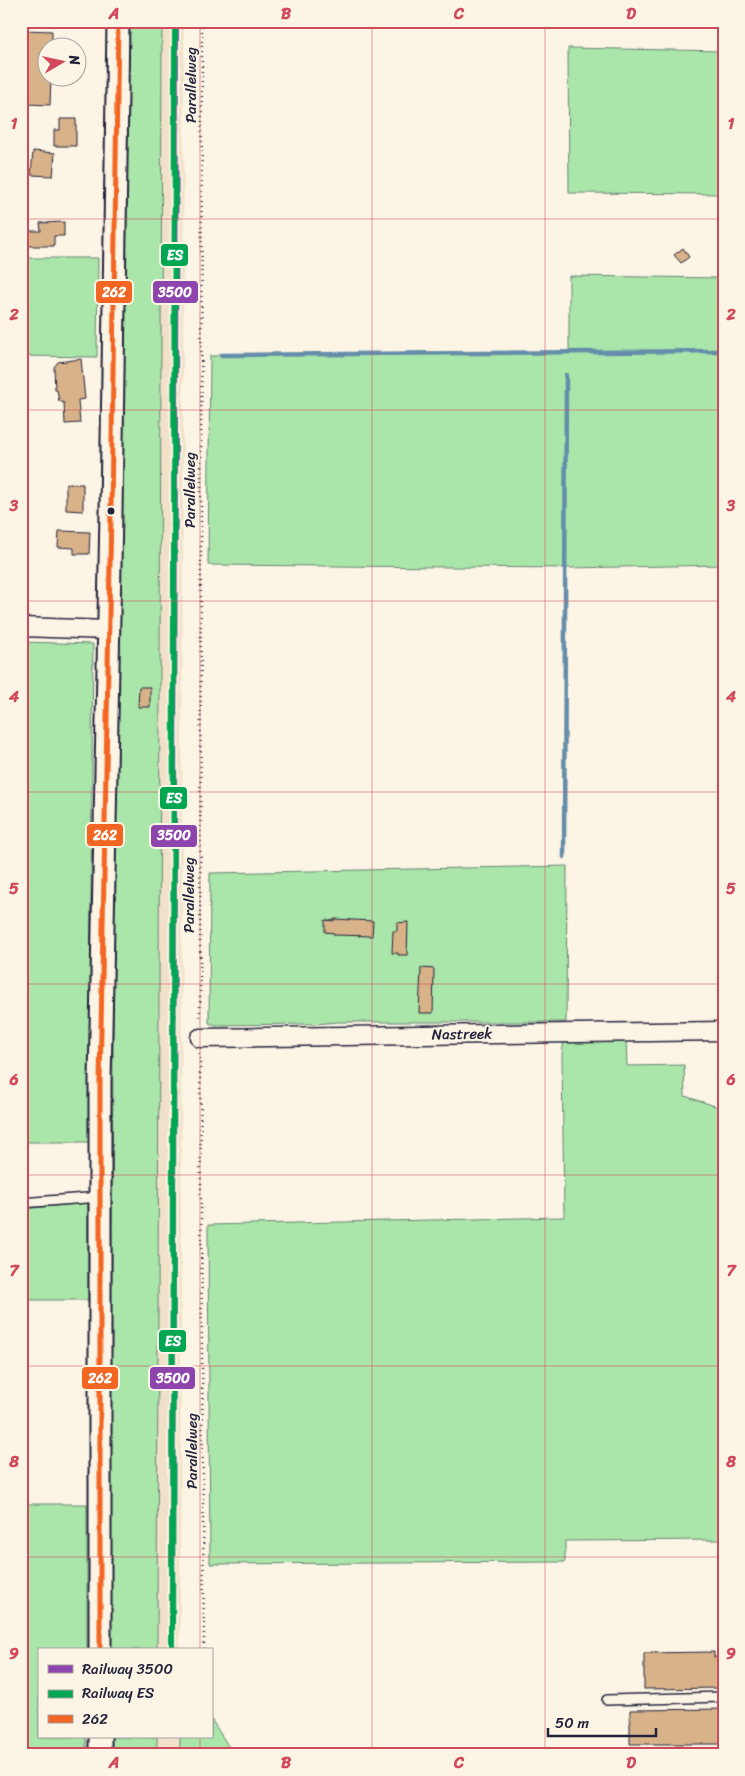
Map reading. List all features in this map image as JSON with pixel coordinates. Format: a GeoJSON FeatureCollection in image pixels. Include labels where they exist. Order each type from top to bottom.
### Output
{"type":"FeatureCollection","features":[{"type":"Feature","properties":{"kind":"street"},"geometry":{"type":"LineString","coordinates":[[100,1648],[100,1063],[118,21]]}},
{"type":"Feature","properties":{"kind":"street"},"geometry":{"type":"LineString","coordinates":[[21,627],[108,630]]}},
{"type":"Feature","properties":{"kind":"street","name":"Nastreek"},"geometry":{"type":"LineString","coordinates":[[200,1038],[724,1031]]}},
{"type":"Feature","properties":{"kind":"street"},"geometry":{"type":"LineString","coordinates":[[100,1738],[100,1755]]}},
{"type":"Feature","properties":{"kind":"lane"},"geometry":{"type":"LineString","coordinates":[[21,1203],[100,1197]]}},
{"type":"Feature","properties":{"kind":"lane"},"geometry":{"type":"LineString","coordinates":[[607,1700],[724,1697]]}},
{"type":"Feature","properties":{"kind":"path","name":"Parallelweg"},"geometry":{"type":"LineString","coordinates":[[202,21],[200,1038],[204,1648]]}},
{"type":"Feature","properties":{"kind":"shaded area"},"geometry":{"type":"Polygon","coordinates":[[[162,21],[184,21],[180,1648],[157,1648],[162,21]]]}},
{"type":"Feature","properties":{"kind":"shaded area"},"geometry":{"type":"Polygon","coordinates":[[[157,1738],[180,1738],[180,1755],[157,1755],[157,1738]]]}},
{"type":"Feature","properties":{"kind":"green space"},"geometry":{"type":"Polygon","coordinates":[[[124,21],[162,21],[157,1648],[110,1648],[113,1034],[124,21]]]}},
{"type":"Feature","properties":{"kind":"green space"},"geometry":{"type":"Polygon","coordinates":[[[568,48],[724,51],[724,194],[569,193],[568,48]]]}},
{"type":"Feature","properties":{"kind":"green space"},"geometry":{"type":"Polygon","coordinates":[[[21,258],[98,258],[97,357],[21,356],[21,258]]]}},
{"type":"Feature","properties":{"kind":"green space"},"geometry":{"type":"Polygon","coordinates":[[[569,276],[724,278],[724,565],[568,568],[208,565],[210,356],[417,352],[569,353],[569,276]]]}},
{"type":"Feature","properties":{"kind":"green space"},"geometry":{"type":"Polygon","coordinates":[[[21,642],[93,644],[89,1142],[21,1142],[21,642]]]}},
{"type":"Feature","properties":{"kind":"green space"},"geometry":{"type":"Polygon","coordinates":[[[567,866],[566,1022],[338,1022],[216,1025],[209,1023],[210,873],[567,866]]]}},
{"type":"Feature","properties":{"kind":"green space"},"geometry":{"type":"Polygon","coordinates":[[[626,1037],[627,1066],[684,1065],[685,1096],[724,1109],[724,1540],[565,1541],[565,1562],[210,1564],[208,1225],[564,1217],[562,1055],[564,1038],[626,1037]]]}},
{"type":"Feature","properties":{"kind":"green space"},"geometry":{"type":"Polygon","coordinates":[[[88,1203],[88,1300],[21,1300],[21,1209],[88,1203]]]}},
{"type":"Feature","properties":{"kind":"green space"},"geometry":{"type":"Polygon","coordinates":[[[21,1504],[87,1504],[87,1648],[38,1648],[38,1738],[86,1738],[86,1755],[21,1755],[21,1504]]]}},
{"type":"Feature","properties":{"kind":"green space"},"geometry":{"type":"Polygon","coordinates":[[[212,1721],[234,1755],[180,1755],[180,1738],[212,1738],[212,1721]]]}},
{"type":"Feature","properties":{"kind":"green space"},"geometry":{"type":"Polygon","coordinates":[[[110,1738],[157,1738],[157,1755],[109,1755],[110,1738]]]}},
{"type":"Feature","properties":{"kind":"building"},"geometry":{"type":"Polygon","coordinates":[[[23,30],[52,31],[52,38],[38,38],[38,88],[51,88],[50,105],[28,104],[29,88],[21,88],[23,30]]]}},
{"type":"Feature","properties":{"kind":"building"},"geometry":{"type":"Polygon","coordinates":[[[60,119],[76,119],[76,146],[54,146],[54,130],[60,130],[60,119]]]}},
{"type":"Feature","properties":{"kind":"building"},"geometry":{"type":"Polygon","coordinates":[[[33,151],[55,153],[53,176],[31,175],[33,151]]]}},
{"type":"Feature","properties":{"kind":"building"},"geometry":{"type":"Polygon","coordinates":[[[64,222],[64,236],[54,236],[54,246],[28,246],[28,231],[41,231],[40,223],[64,222]]]}},
{"type":"Feature","properties":{"kind":"building"},"geometry":{"type":"Polygon","coordinates":[[[683,248],[689,257],[681,263],[674,255],[683,248]]]}},
{"type":"Feature","properties":{"kind":"building"},"geometry":{"type":"Polygon","coordinates":[[[81,359],[85,399],[78,400],[80,423],[65,424],[64,403],[59,401],[57,390],[55,390],[54,367],[58,362],[81,359]]]}},
{"type":"Feature","properties":{"kind":"building"},"geometry":{"type":"Polygon","coordinates":[[[66,484],[83,484],[83,511],[66,510],[66,484]]]}},
{"type":"Feature","properties":{"kind":"building"},"geometry":{"type":"Polygon","coordinates":[[[59,531],[90,532],[89,554],[74,554],[74,548],[58,547],[59,531]]]}},
{"type":"Feature","properties":{"kind":"building"},"geometry":{"type":"Polygon","coordinates":[[[139,687],[150,687],[150,707],[138,707],[139,687]]]}},
{"type":"Feature","properties":{"kind":"building"},"geometry":{"type":"Polygon","coordinates":[[[334,919],[373,921],[372,936],[334,935],[334,933],[325,932],[325,920],[334,921],[334,919]]]}},
{"type":"Feature","properties":{"kind":"building"},"geometry":{"type":"Polygon","coordinates":[[[408,922],[407,955],[392,953],[393,931],[397,931],[397,923],[408,922]]]}},
{"type":"Feature","properties":{"kind":"building"},"geometry":{"type":"Polygon","coordinates":[[[421,968],[434,969],[433,1013],[419,1013],[421,968]]]}},
{"type":"Feature","properties":{"kind":"building"},"geometry":{"type":"Polygon","coordinates":[[[714,1652],[714,1657],[724,1657],[724,1688],[644,1689],[644,1653],[714,1652]]]}},
{"type":"Feature","properties":{"kind":"building"},"geometry":{"type":"Polygon","coordinates":[[[724,1709],[724,1744],[630,1744],[630,1710],[724,1709]]]}},
{"type":"Feature","properties":{"kind":"waterway"},"geometry":{"type":"LineString","coordinates":[[221,355],[724,351]]}},
{"type":"Feature","properties":{"kind":"waterway"},"geometry":{"type":"LineString","coordinates":[[564,857],[566,375]]}},
{"type":"Feature","properties":{"kind":"rail line","name":"ES"},"geometry":{"type":"LineString","coordinates":[[172,1648],[175,21]]}},
{"type":"Feature","properties":{"kind":"rail line","name":"3500"},"geometry":{"type":"LineString","coordinates":[[172,1648],[176,21]]}},
{"type":"Feature","properties":{"kind":"transit line","name":"262"},"geometry":{"type":"LineString","coordinates":[[100,1648],[100,1082],[118,21]]}}]}
